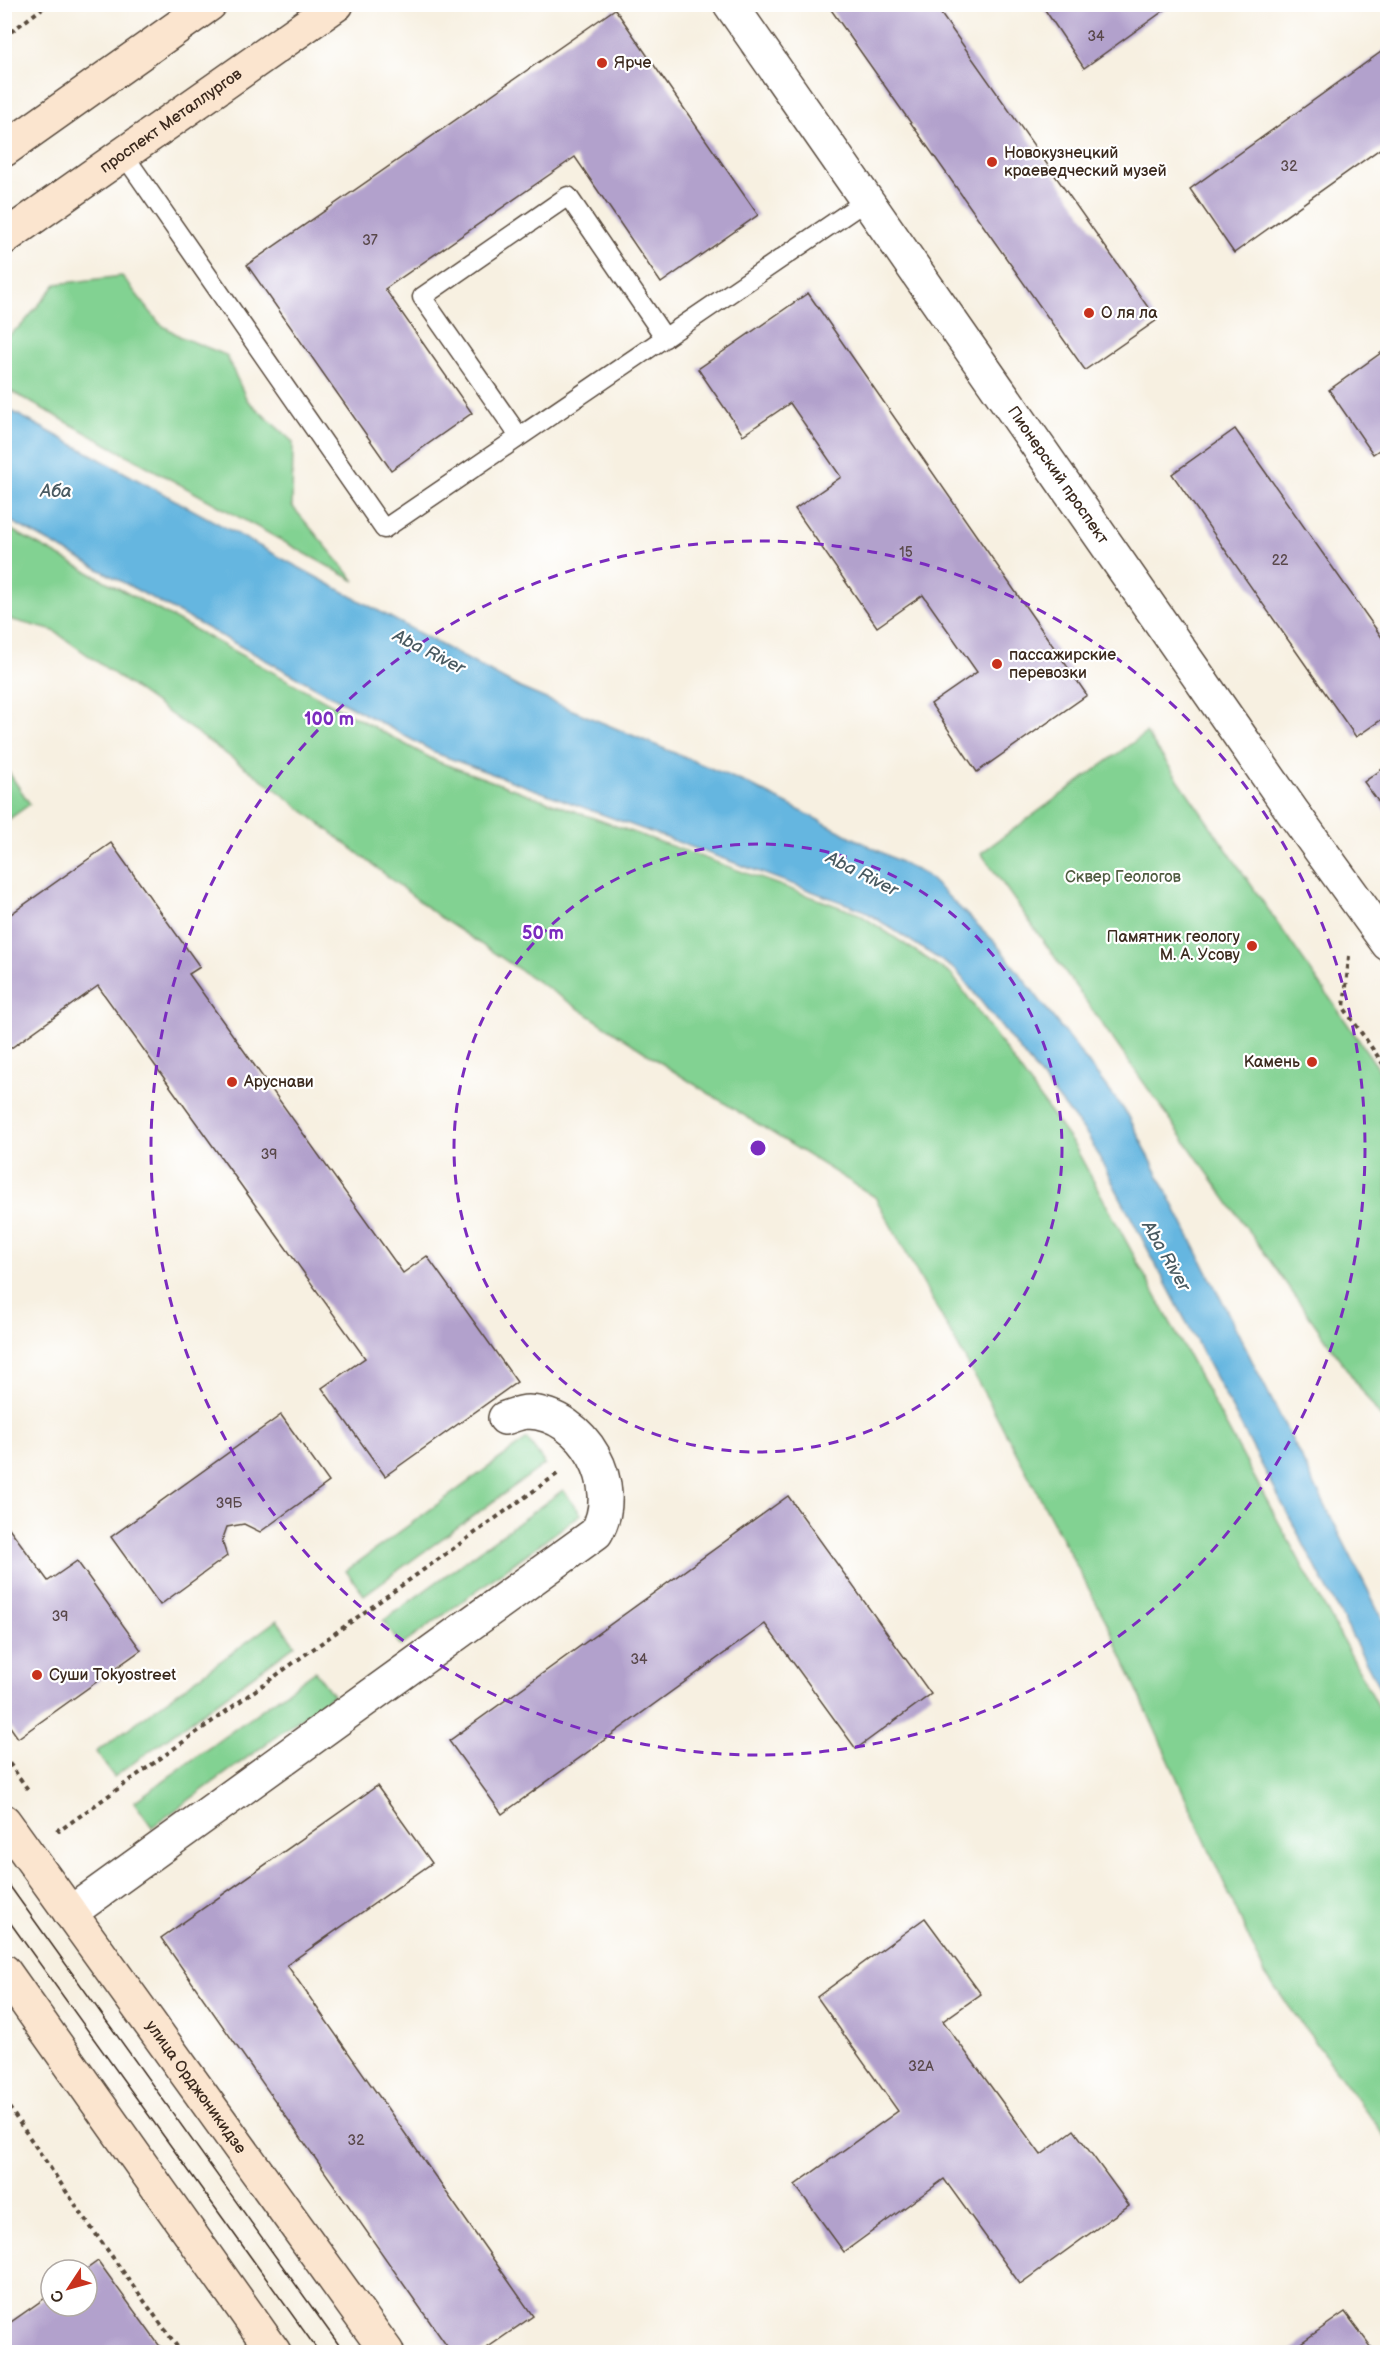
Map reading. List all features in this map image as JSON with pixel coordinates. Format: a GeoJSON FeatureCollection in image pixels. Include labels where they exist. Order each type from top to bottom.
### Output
{"type":"FeatureCollection","features":[{"type":"Feature","properties":{"kind":"main road"},"geometry":{"type":"LineString","coordinates":[[4,150],[210,4]]}},
{"type":"Feature","properties":{"kind":"main road","name":"проспект Металлургов"},"geometry":{"type":"LineString","coordinates":[[4,238],[337,4]]}},
{"type":"Feature","properties":{"kind":"main road","name":"улица Орджоникидзе"},"geometry":{"type":"LineString","coordinates":[[4,1821],[387,2352]]}},
{"type":"Feature","properties":{"kind":"main road"},"geometry":{"type":"LineString","coordinates":[[4,1971],[274,2352]]}},
{"type":"Feature","properties":{"kind":"street","name":"Пионерский проспект"},"geometry":{"type":"LineString","coordinates":[[730,4],[1285,801],[1388,944]]}},
{"type":"Feature","properties":{"kind":"street"},"geometry":{"type":"LineString","coordinates":[[70,1913],[596,1533],[604,1520],[605,1482],[590,1450],[568,1427],[541,1413],[525,1412],[505,1418]]}},
{"type":"Feature","properties":{"kind":"lane"},"geometry":{"type":"LineString","coordinates":[[124,155],[384,529],[867,200]]}},
{"type":"Feature","properties":{"kind":"lane"},"geometry":{"type":"LineString","coordinates":[[519,436],[422,297],[568,196],[664,338]]}},
{"type":"Feature","properties":{"kind":"path"},"geometry":{"type":"LineString","coordinates":[[4,37],[48,4]]}},
{"type":"Feature","properties":{"kind":"path"},"geometry":{"type":"LineString","coordinates":[[52,1822],[59,1831],[590,1450]]}},
{"type":"Feature","properties":{"kind":"path"},"geometry":{"type":"LineString","coordinates":[[4,1756],[33,1795]]}},
{"type":"Feature","properties":{"kind":"path"},"geometry":{"type":"LineString","coordinates":[[4,2100],[85,2219],[181,2352]]}},
{"type":"Feature","properties":{"kind":"green space"},"geometry":{"type":"Polygon","coordinates":[[[122,276],[160,324],[181,337],[226,355],[247,400],[293,442],[292,506],[355,581],[5,388],[5,338],[23,324],[56,284],[122,276]]]}},
{"type":"Feature","properties":{"kind":"green space"},"geometry":{"type":"Polygon","coordinates":[[[4,526],[436,761],[859,914],[952,975],[1075,1147],[1387,1722],[1387,2139],[1265,1974],[1107,1623],[993,1409],[875,1197],[678,1074],[441,918],[278,791],[54,631],[5,618],[4,526]]]}},
{"type":"Feature","properties":{"kind":"green space","name":"Сквер Геологов"},"geometry":{"type":"Polygon","coordinates":[[[1146,733],[1387,1081],[1387,1426],[981,853],[1146,733]]]}},
{"type":"Feature","properties":{"kind":"green space"},"geometry":{"type":"Polygon","coordinates":[[[5,767],[30,804],[4,822],[5,767]]]}},
{"type":"Feature","properties":{"kind":"green space"},"geometry":{"type":"Polygon","coordinates":[[[527,1439],[545,1464],[364,1595],[346,1571],[527,1439]]]}},
{"type":"Feature","properties":{"kind":"green space"},"geometry":{"type":"Polygon","coordinates":[[[563,1490],[581,1514],[401,1646],[383,1621],[563,1490]]]}},
{"type":"Feature","properties":{"kind":"green space"},"geometry":{"type":"Polygon","coordinates":[[[277,1620],[295,1645],[114,1777],[96,1752],[277,1620]]]}},
{"type":"Feature","properties":{"kind":"green space"},"geometry":{"type":"Polygon","coordinates":[[[315,1671],[333,1695],[152,1827],[134,1802],[315,1671]]]}},
{"type":"Feature","properties":{"kind":"water","name":"Аба"},"geometry":{"type":"Polygon","coordinates":[[[4,407],[520,688],[748,784],[926,875],[995,942],[1128,1115],[1387,1628],[1387,1702],[1088,1136],[956,970],[863,910],[438,754],[5,518],[4,407]]]}},
{"type":"Feature","properties":{"kind":"building","name":"Новокузнецкий краеведческий музей"},"geometry":{"type":"Polygon","coordinates":[[[827,4],[934,4],[1157,320],[1085,370],[827,4]]]}},
{"type":"Feature","properties":{"kind":"building"},"geometry":{"type":"Polygon","coordinates":[[[1041,4],[1173,4],[1084,68],[1041,4]]]}},
{"type":"Feature","properties":{"kind":"building"},"geometry":{"type":"Polygon","coordinates":[[[615,9],[758,215],[661,283],[575,157],[385,289],[472,413],[391,470],[247,265],[615,9]]]}},
{"type":"Feature","properties":{"kind":"building"},"geometry":{"type":"Polygon","coordinates":[[[1388,47],[1388,143],[1234,253],[1190,189],[1388,47]]]}},
{"type":"Feature","properties":{"kind":"building"},"geometry":{"type":"Polygon","coordinates":[[[808,293],[1087,695],[977,772],[931,704],[977,672],[923,595],[877,627],[795,509],[841,477],[790,403],[743,435],[698,369],[808,293]]]}},
{"type":"Feature","properties":{"kind":"building"},"geometry":{"type":"Polygon","coordinates":[[[1388,348],[1388,444],[1373,454],[1329,390],[1388,348]]]}},
{"type":"Feature","properties":{"kind":"building"},"geometry":{"type":"Polygon","coordinates":[[[1235,429],[1388,646],[1388,715],[1356,737],[1172,474],[1235,429]]]}},
{"type":"Feature","properties":{"kind":"building"},"geometry":{"type":"Polygon","coordinates":[[[1388,765],[1388,815],[1364,782],[1388,765]]]}},
{"type":"Feature","properties":{"kind":"building"},"geometry":{"type":"Polygon","coordinates":[[[111,843],[200,967],[189,974],[403,1273],[427,1256],[517,1382],[385,1476],[322,1388],[365,1358],[98,986],[4,1053],[4,919],[111,843]]]}},
{"type":"Feature","properties":{"kind":"building"},"geometry":{"type":"Polygon","coordinates":[[[281,1415],[329,1482],[260,1532],[244,1524],[227,1527],[222,1541],[227,1556],[160,1605],[111,1537],[281,1415]]]}},
{"type":"Feature","properties":{"kind":"building"},"geometry":{"type":"Polygon","coordinates":[[[788,1496],[931,1694],[856,1749],[765,1624],[502,1814],[449,1741],[788,1496]]]}},
{"type":"Feature","properties":{"kind":"building"},"geometry":{"type":"Polygon","coordinates":[[[4,1521],[48,1581],[77,1561],[141,1650],[18,1738],[4,1718],[4,1521]]]}},
{"type":"Feature","properties":{"kind":"building"},"geometry":{"type":"Polygon","coordinates":[[[377,1786],[432,1863],[287,1965],[533,2316],[481,2352],[451,2352],[161,1938],[377,1786]]]}},
{"type":"Feature","properties":{"kind":"building"},"geometry":{"type":"Polygon","coordinates":[[[925,1918],[981,1994],[943,2021],[1041,2155],[1074,2130],[1129,2205],[1020,2284],[944,2179],[844,2252],[795,2185],[898,2111],[817,1997],[925,1918]]]}},
{"type":"Feature","properties":{"kind":"building"},"geometry":{"type":"Polygon","coordinates":[[[99,2262],[164,2352],[4,2352],[4,2327],[39,2302],[39,2318],[99,2318],[99,2262]]]}},
{"type":"Feature","properties":{"kind":"building"},"geometry":{"type":"Polygon","coordinates":[[[1345,2312],[1375,2352],[1288,2352],[1345,2312]]]}},
{"type":"Feature","properties":{"kind":"tram line"},"geometry":{"type":"LineString","coordinates":[[4,1878],[344,2352]]}},
{"type":"Feature","properties":{"kind":"tram line"},"geometry":{"type":"LineString","coordinates":[[4,1914],[319,2352]]}},
{"type":"Feature","properties":{"kind":"place","name":"Ярче"},"geometry":{"type":"Point","coordinates":[602,63]}},
{"type":"Feature","properties":{"kind":"place","name":"Новокузнецкий краеведческий музей"},"geometry":{"type":"Point","coordinates":[992,162]}},
{"type":"Feature","properties":{"kind":"place","name":"О ля ла"},"geometry":{"type":"Point","coordinates":[1089,313]}},
{"type":"Feature","properties":{"kind":"place","name":"пассажирские перевозки"},"geometry":{"type":"Point","coordinates":[997,664]}},
{"type":"Feature","properties":{"kind":"place","name":"Памятник геологу М. А. Усову"},"geometry":{"type":"Point","coordinates":[1252,946]}},
{"type":"Feature","properties":{"kind":"place","name":"Камень"},"geometry":{"type":"Point","coordinates":[1312,1062]}},
{"type":"Feature","properties":{"kind":"place","name":"Аруснави"},"geometry":{"type":"Point","coordinates":[232,1082]}},
{"type":"Feature","properties":{"kind":"place","name":"Суши Tokyostreet"},"geometry":{"type":"Point","coordinates":[37,1675]}},
{"type":"Feature","properties":{"kind":"water label","name":"Aba River"},"geometry":{"type":"Point","coordinates":[429,652]}},
{"type":"Feature","properties":{"kind":"water label","name":"Aba River"},"geometry":{"type":"Point","coordinates":[862,874]}},
{"type":"Feature","properties":{"kind":"water label","name":"Aba River"},"geometry":{"type":"Point","coordinates":[1166,1256]}}]}
